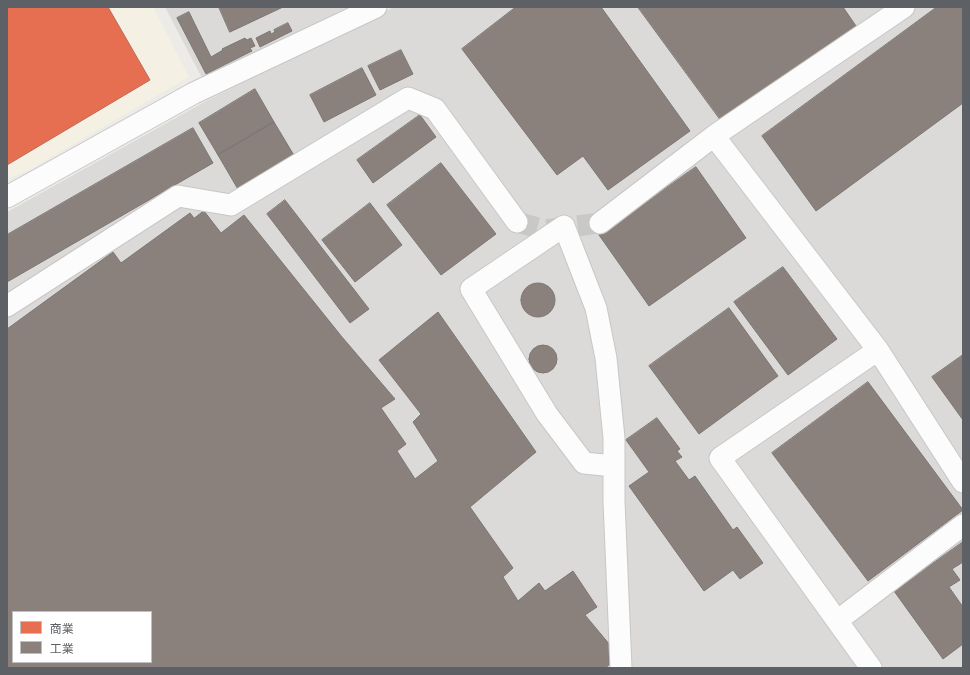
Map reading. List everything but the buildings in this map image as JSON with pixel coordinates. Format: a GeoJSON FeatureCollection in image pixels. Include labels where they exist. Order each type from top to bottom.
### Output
{"type":"FeatureCollection","features":[{"type":"Feature","properties":{"kind":"street"},"geometry":{"type":"LineString","coordinates":[[7,197],[194,93],[376,7]]}},
{"type":"Feature","properties":{"kind":"street"},"geometry":{"type":"LineString","coordinates":[[600,224],[714,136],[904,7]]}},
{"type":"Feature","properties":{"kind":"street"},"geometry":{"type":"LineString","coordinates":[[7,306],[178,196],[231,205],[408,98],[435,109],[517,222]]}},
{"type":"Feature","properties":{"kind":"street"},"geometry":{"type":"LineString","coordinates":[[714,136],[878,350],[963,482]]}},
{"type":"Feature","properties":{"kind":"street"},"geometry":{"type":"LineString","coordinates":[[614,466],[584,463],[547,414],[471,289],[564,226],[596,308],[606,358],[614,438],[614,466],[614,501],[621,668]]}},
{"type":"Feature","properties":{"kind":"street"},"geometry":{"type":"LineString","coordinates":[[871,668],[720,458],[878,350]]}},
{"type":"Feature","properties":{"kind":"street"},"geometry":{"type":"LineString","coordinates":[[837,621],[963,525]]}},
{"type":"Feature","properties":{"kind":"shaded area"},"geometry":{"type":"Polygon","coordinates":[[[7,7],[153,7],[189,77],[29,170],[7,179],[7,7]]]}},
{"type":"Feature","properties":{"kind":"shaded area"},"geometry":{"type":"Polygon","coordinates":[[[165,7],[359,7],[203,80],[165,7]]]}},
{"type":"Feature","properties":{"kind":"shaded area"},"geometry":{"type":"Polygon","coordinates":[[[394,7],[963,7],[963,668],[7,668],[7,212],[208,100],[394,7]]]}},
{"type":"Feature","properties":{"kind":"tunnel"},"geometry":{"type":"LineString","coordinates":[[517,222],[545,230],[600,223]]}}]}
